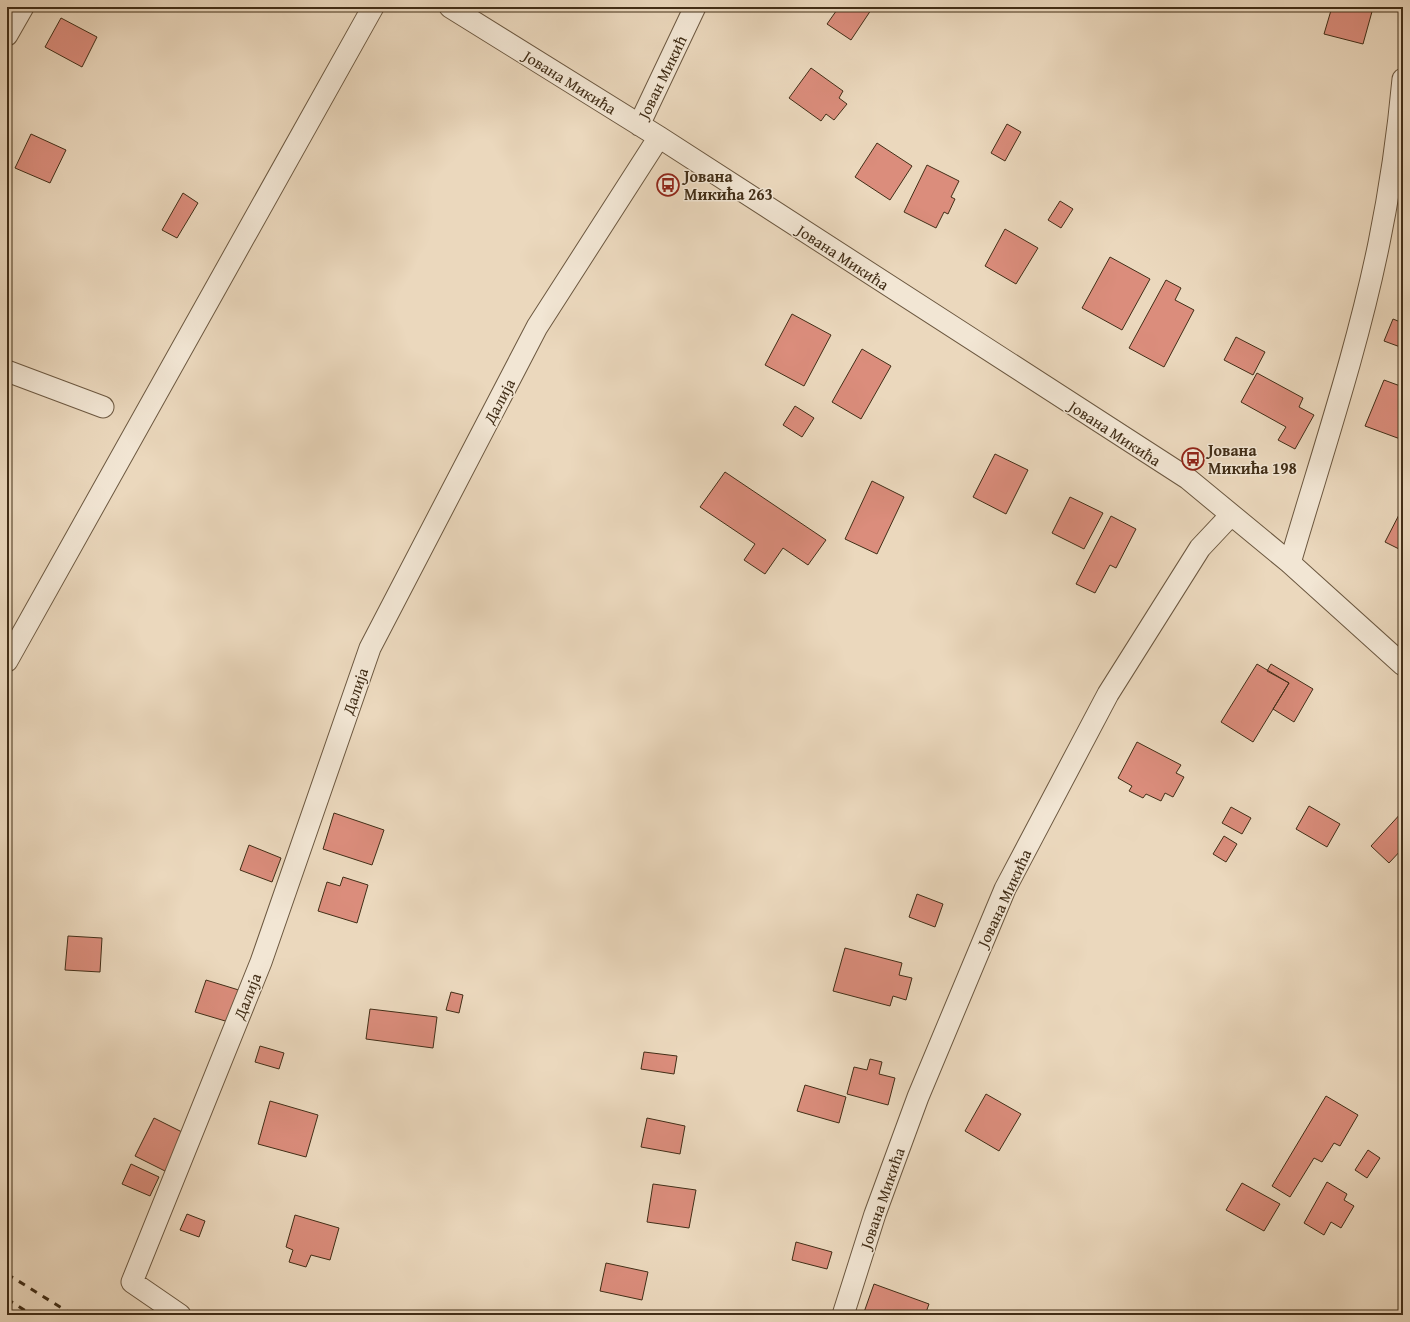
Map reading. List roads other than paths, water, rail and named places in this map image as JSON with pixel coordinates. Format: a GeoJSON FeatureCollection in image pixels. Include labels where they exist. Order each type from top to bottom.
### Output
{"type":"FeatureCollection","features":[{"type":"Feature","properties":{"kind":"street"},"geometry":{"type":"LineString","coordinates":[[7,35],[24,7]]}},
{"type":"Feature","properties":{"kind":"street"},"geometry":{"type":"LineString","coordinates":[[7,662],[373,7]]}},
{"type":"Feature","properties":{"kind":"street","name":"Јована Микића"},"geometry":{"type":"LineString","coordinates":[[450,7],[659,137],[1187,478],[1290,563],[1403,665]]}},
{"type":"Feature","properties":{"kind":"street","name":"Јован Микић"},"geometry":{"type":"LineString","coordinates":[[639,125],[695,7]]}},
{"type":"Feature","properties":{"kind":"street"},"geometry":{"type":"LineString","coordinates":[[1290,563],[1355,341],[1379,244],[1397,136],[1403,79]]}},
{"type":"Feature","properties":{"kind":"street","name":"Далија"},"geometry":{"type":"LineString","coordinates":[[180,1315],[132,1282],[261,962],[370,648],[537,327],[659,137]]}},
{"type":"Feature","properties":{"kind":"street"},"geometry":{"type":"LineString","coordinates":[[7,371],[103,407]]}},
{"type":"Feature","properties":{"kind":"street","name":"Јована Микића"},"geometry":{"type":"LineString","coordinates":[[843,1315],[875,1214],[918,1097],[1005,889],[1108,694],[1200,548],[1231,515]]}},
{"type":"Feature","properties":{"kind":"railway"},"geometry":{"type":"LineString","coordinates":[[7,1274],[73,1315]]}},
{"type":"Feature","properties":{"kind":"railway"},"geometry":{"type":"LineString","coordinates":[[7,1299],[32,1315]]}},
{"type":"Feature","properties":{"kind":"place","name":"Јована Микића 263"},"geometry":{"type":"Point","coordinates":[668,185]}},
{"type":"Feature","properties":{"kind":"place","name":"Јована Микића 198"},"geometry":{"type":"Point","coordinates":[1193,459]}}]}
